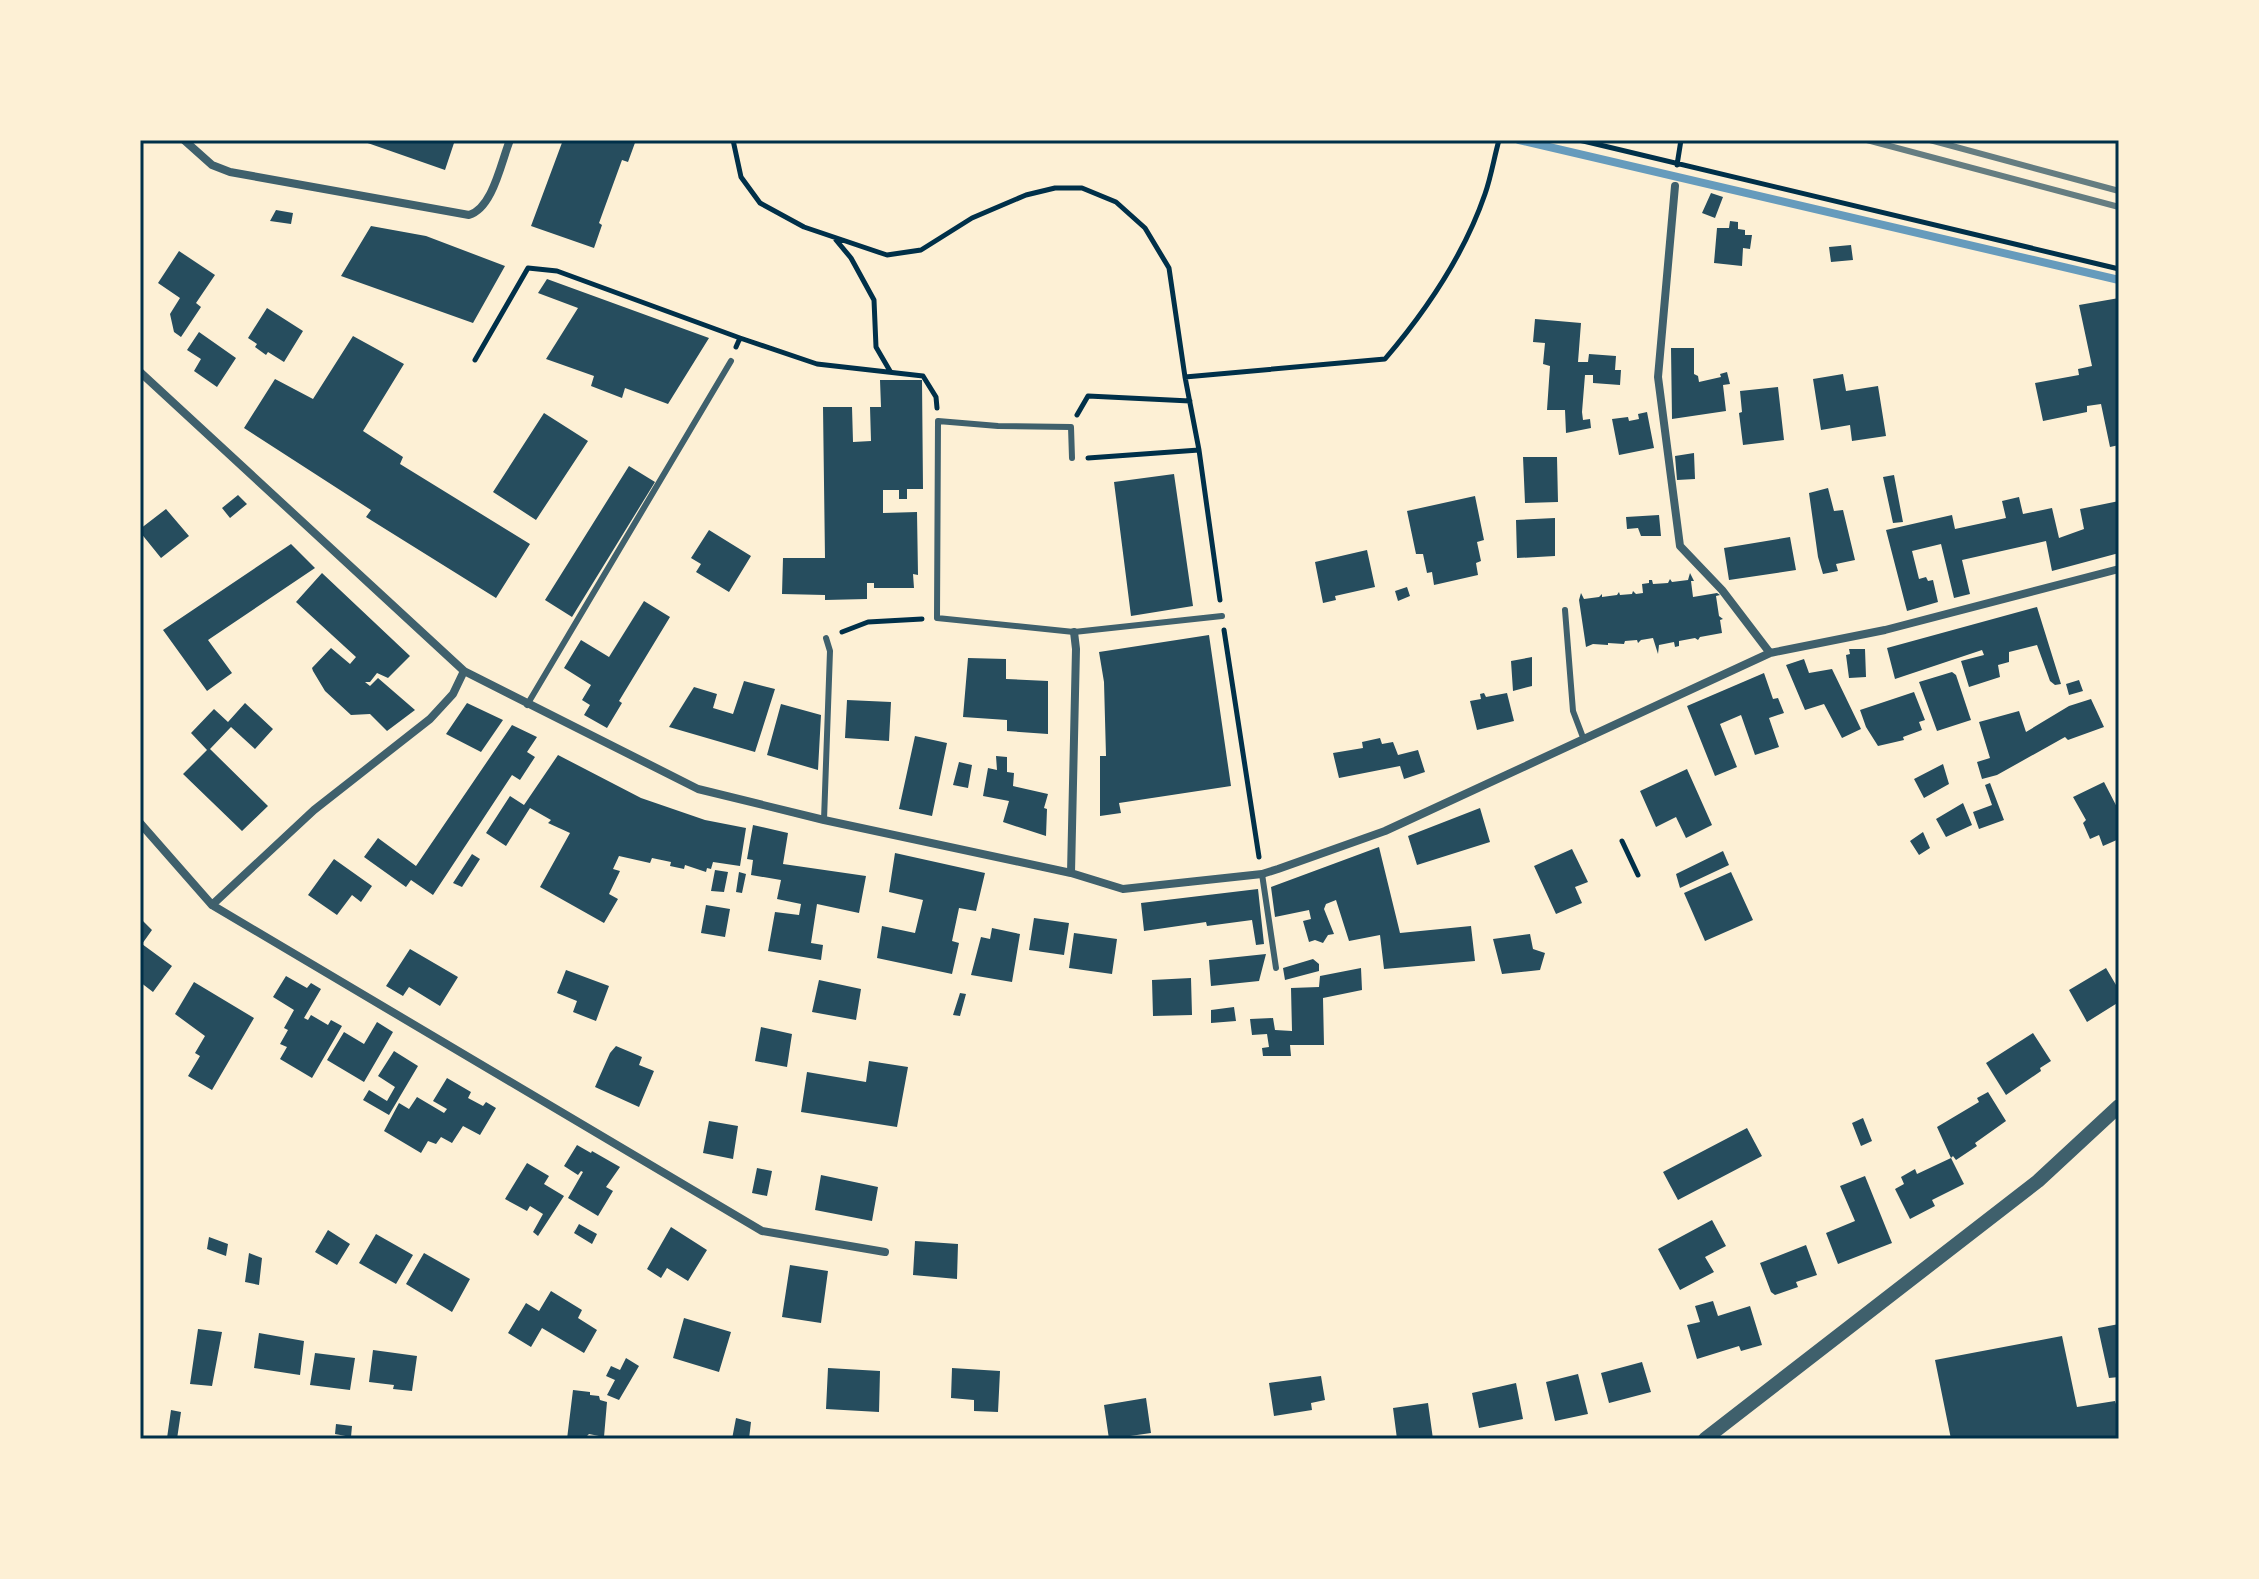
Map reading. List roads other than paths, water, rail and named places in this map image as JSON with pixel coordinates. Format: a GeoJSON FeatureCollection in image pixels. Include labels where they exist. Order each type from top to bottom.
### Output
{"type":"FeatureCollection","features":[{"type":"Feature","properties":{"kind":"street"},"geometry":{"type":"LineString","coordinates":[[184,140],[212,165],[230,172],[469,215],[478,213],[486,204],[510,140]]}},
{"type":"Feature","properties":{"kind":"street"},"geometry":{"type":"LineString","coordinates":[[1675,186],[1658,377],[1680,546],[1722,590],[1770,653]]}},
{"type":"Feature","properties":{"kind":"street"},"geometry":{"type":"LineString","coordinates":[[140,372],[464,671],[527,705],[698,789],[824,820],[1071,873],[1123,889],[1262,874],[1385,831],[1770,653],[1885,630],[2119,569]]}},
{"type":"Feature","properties":{"kind":"street"},"geometry":{"type":"LineString","coordinates":[[1071,873],[1074,632]]}},
{"type":"Feature","properties":{"kind":"street"},"geometry":{"type":"LineString","coordinates":[[212,905],[325,801],[430,719],[453,694],[464,671]]}},
{"type":"Feature","properties":{"kind":"street"},"geometry":{"type":"LineString","coordinates":[[140,823],[212,905],[762,1231],[885,1252]]}},
{"type":"Feature","properties":{"kind":"street"},"geometry":{"type":"LineString","coordinates":[[1705,1439],[2038,1181],[2119,1106]]}},
{"type":"Feature","properties":{"kind":"lane"},"geometry":{"type":"LineString","coordinates":[[527,705],[731,361]]}},
{"type":"Feature","properties":{"kind":"lane"},"geometry":{"type":"LineString","coordinates":[[1072,458],[1071,427],[938,421],[937,618],[1074,632],[1222,616]]}},
{"type":"Feature","properties":{"kind":"lane"},"geometry":{"type":"LineString","coordinates":[[1565,610],[1573,711],[1584,741]]}},
{"type":"Feature","properties":{"kind":"lane"},"geometry":{"type":"LineString","coordinates":[[824,820],[830,651],[826,638]]}},
{"type":"Feature","properties":{"kind":"lane"},"geometry":{"type":"LineString","coordinates":[[1262,874],[1276,968]]}},
{"type":"Feature","properties":{"kind":"waterway"},"geometry":{"type":"LineString","coordinates":[[1519,140],[2119,280]]}},
{"type":"Feature","properties":{"kind":"railway"},"geometry":{"type":"LineString","coordinates":[[1867,140],[2119,207]]}},
{"type":"Feature","properties":{"kind":"railway"},"geometry":{"type":"LineString","coordinates":[[1930,140],[2119,191]]}}]}
